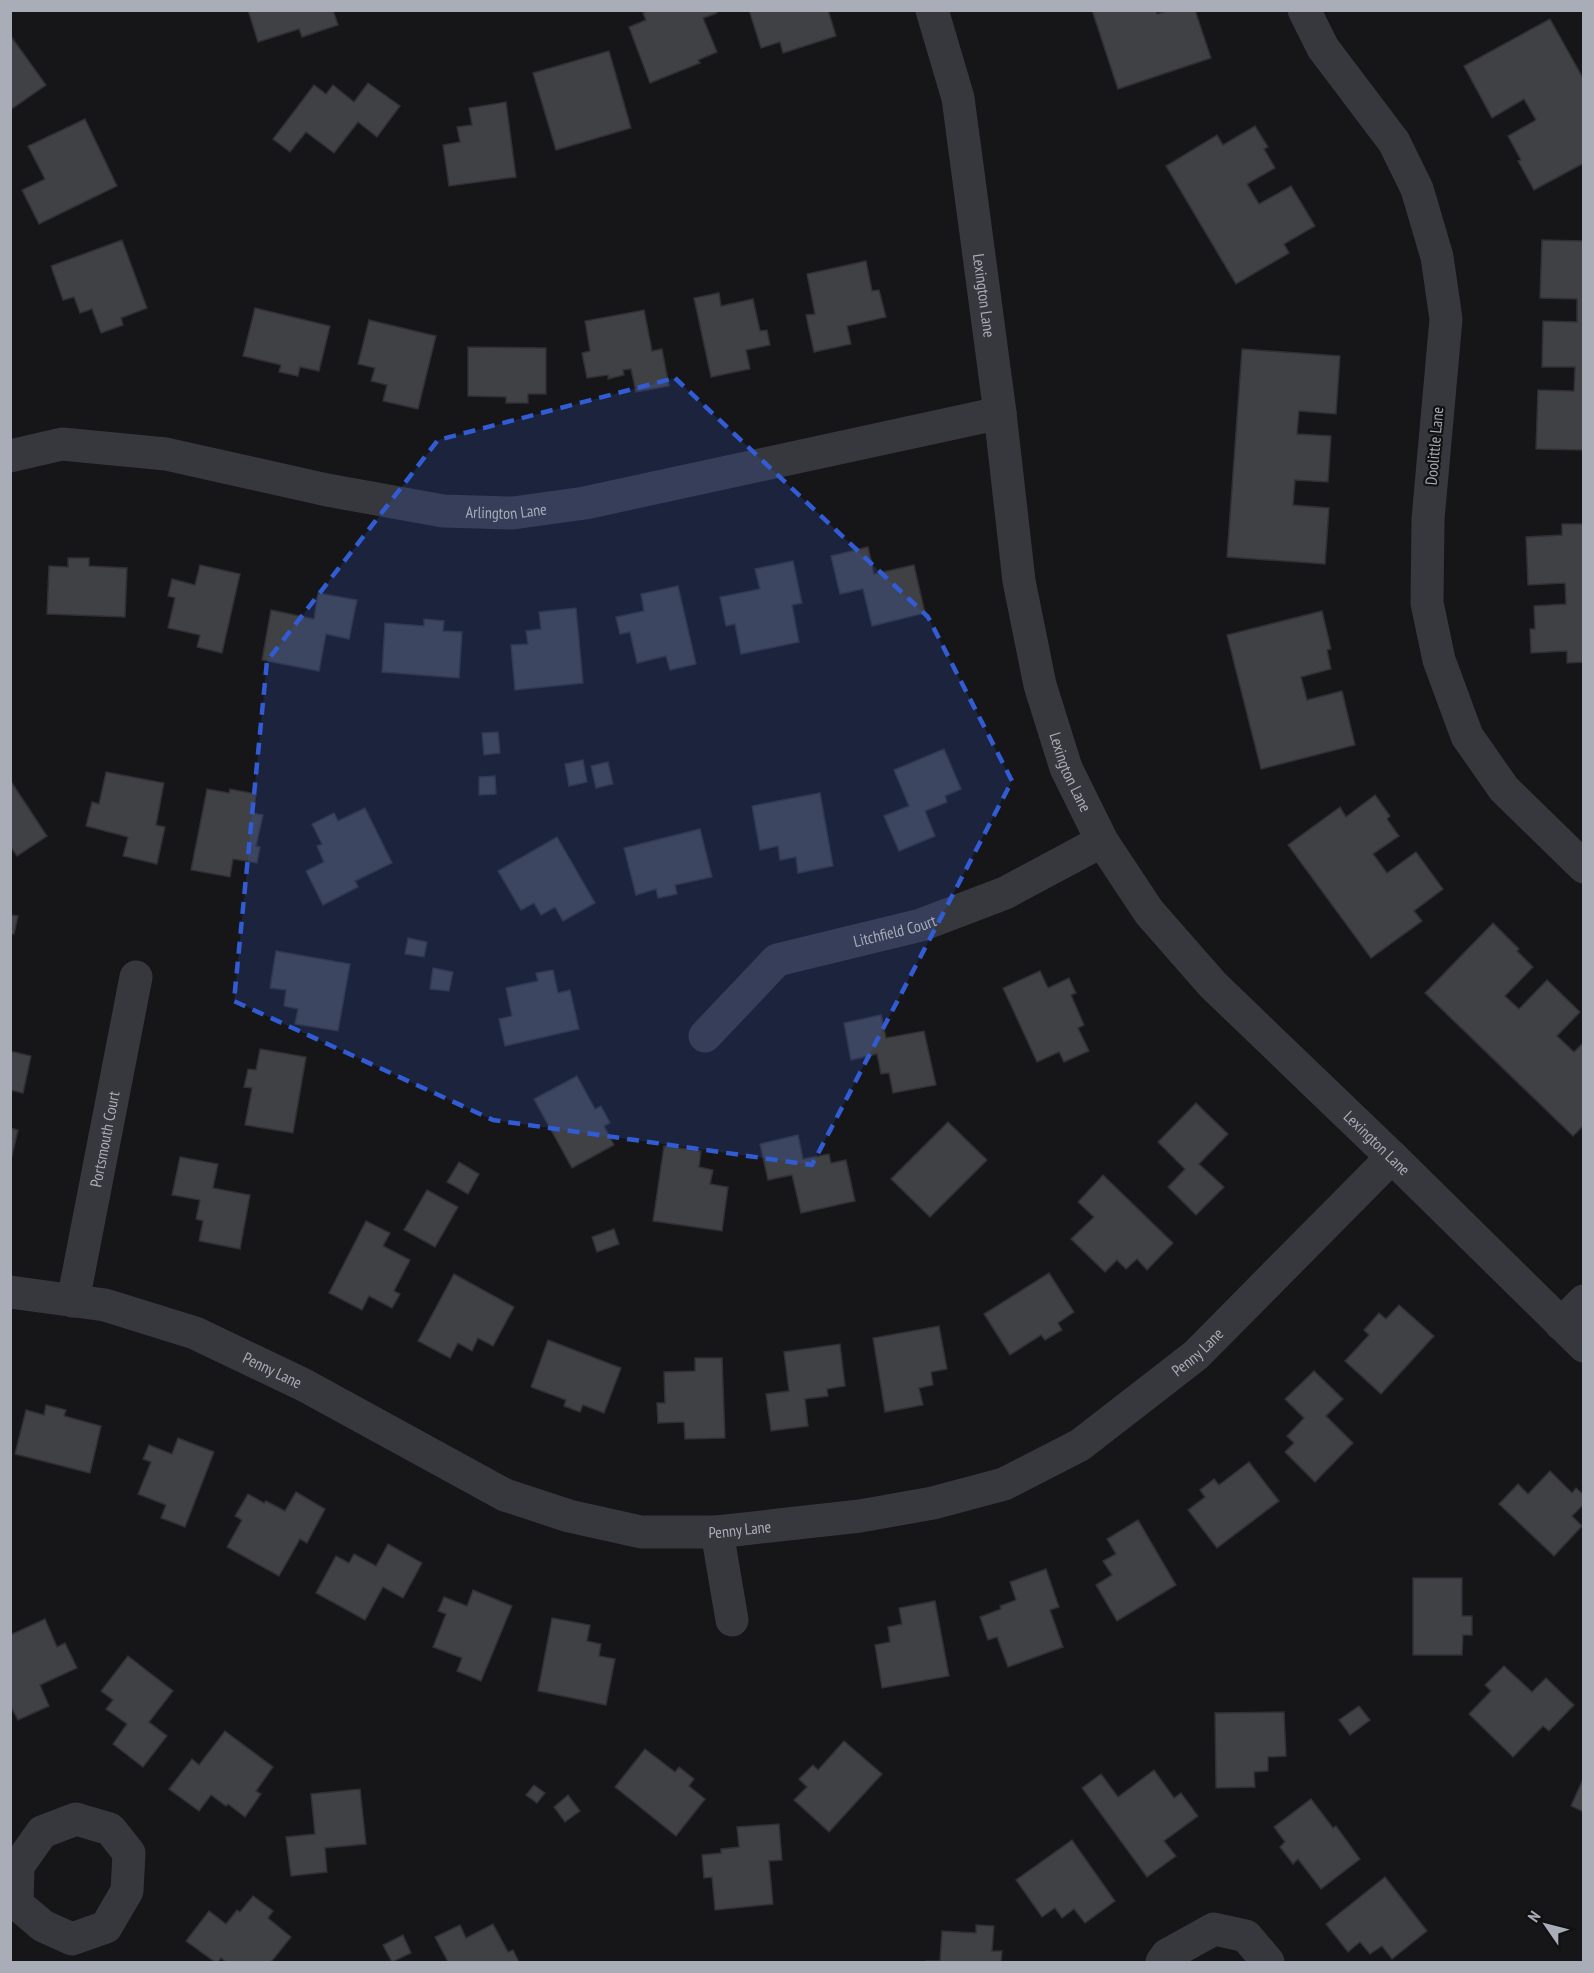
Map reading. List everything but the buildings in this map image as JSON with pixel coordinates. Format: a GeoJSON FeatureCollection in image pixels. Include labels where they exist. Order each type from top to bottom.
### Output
{"type":"FeatureCollection","features":[{"type":"Feature","properties":{"kind":"street","name":"Lexington Lane"},"geometry":{"type":"LineString","coordinates":[[932,10],[958,98],[1000,413],[1019,581],[1040,686],[1066,768],[1102,841],[1149,912],[1213,985],[1572,1335]]}},
{"type":"Feature","properties":{"kind":"street","name":"Doolittle Lane"},"geometry":{"type":"LineString","coordinates":[[1304,10],[1323,48],[1394,142],[1417,189],[1437,257],[1446,319],[1428,519],[1427,603],[1439,660],[1467,736],[1504,789],[1584,867]]}},
{"type":"Feature","properties":{"kind":"street","name":"Arlington Lane"},"geometry":{"type":"LineString","coordinates":[[10,456],[62,444],[166,454],[327,490],[442,511],[513,513],[585,503],[1000,413]]}},
{"type":"Feature","properties":{"kind":"street","name":"Litchfield Court"},"geometry":{"type":"LineString","coordinates":[[705,1036],[777,960],[921,925],[1005,893],[1102,841]]}},
{"type":"Feature","properties":{"kind":"street","name":"Portsmouth Court"},"geometry":{"type":"LineString","coordinates":[[73,1301],[136,977]]}},
{"type":"Feature","properties":{"kind":"street","name":"Penny Lane"},"geometry":{"type":"LineString","coordinates":[[10,1292],[105,1305],[195,1333],[304,1385],[505,1495],[569,1516],[641,1532],[717,1532],[860,1516],[933,1503],[1004,1484],[1080,1445],[1196,1355],[1392,1157]]}},
{"type":"Feature","properties":{"kind":"street"},"geometry":{"type":"LineString","coordinates":[[1572,1335],[1584,1301]]}},
{"type":"Feature","properties":{"kind":"street"},"geometry":{"type":"LineString","coordinates":[[717,1532],[732,1620]]}},
{"type":"Feature","properties":{"kind":"street"},"geometry":{"type":"LineString","coordinates":[[1162,1962],[1167,1955],[1214,1929],[1246,1936],[1269,1962]]}},
{"type":"Feature","properties":{"kind":"highlighted area"},"geometry":{"type":"Polygon","coordinates":[[[675,378],[928,617],[1012,781],[812,1165],[493,1120],[234,1001],[267,661],[438,440],[675,378]]]}}]}
